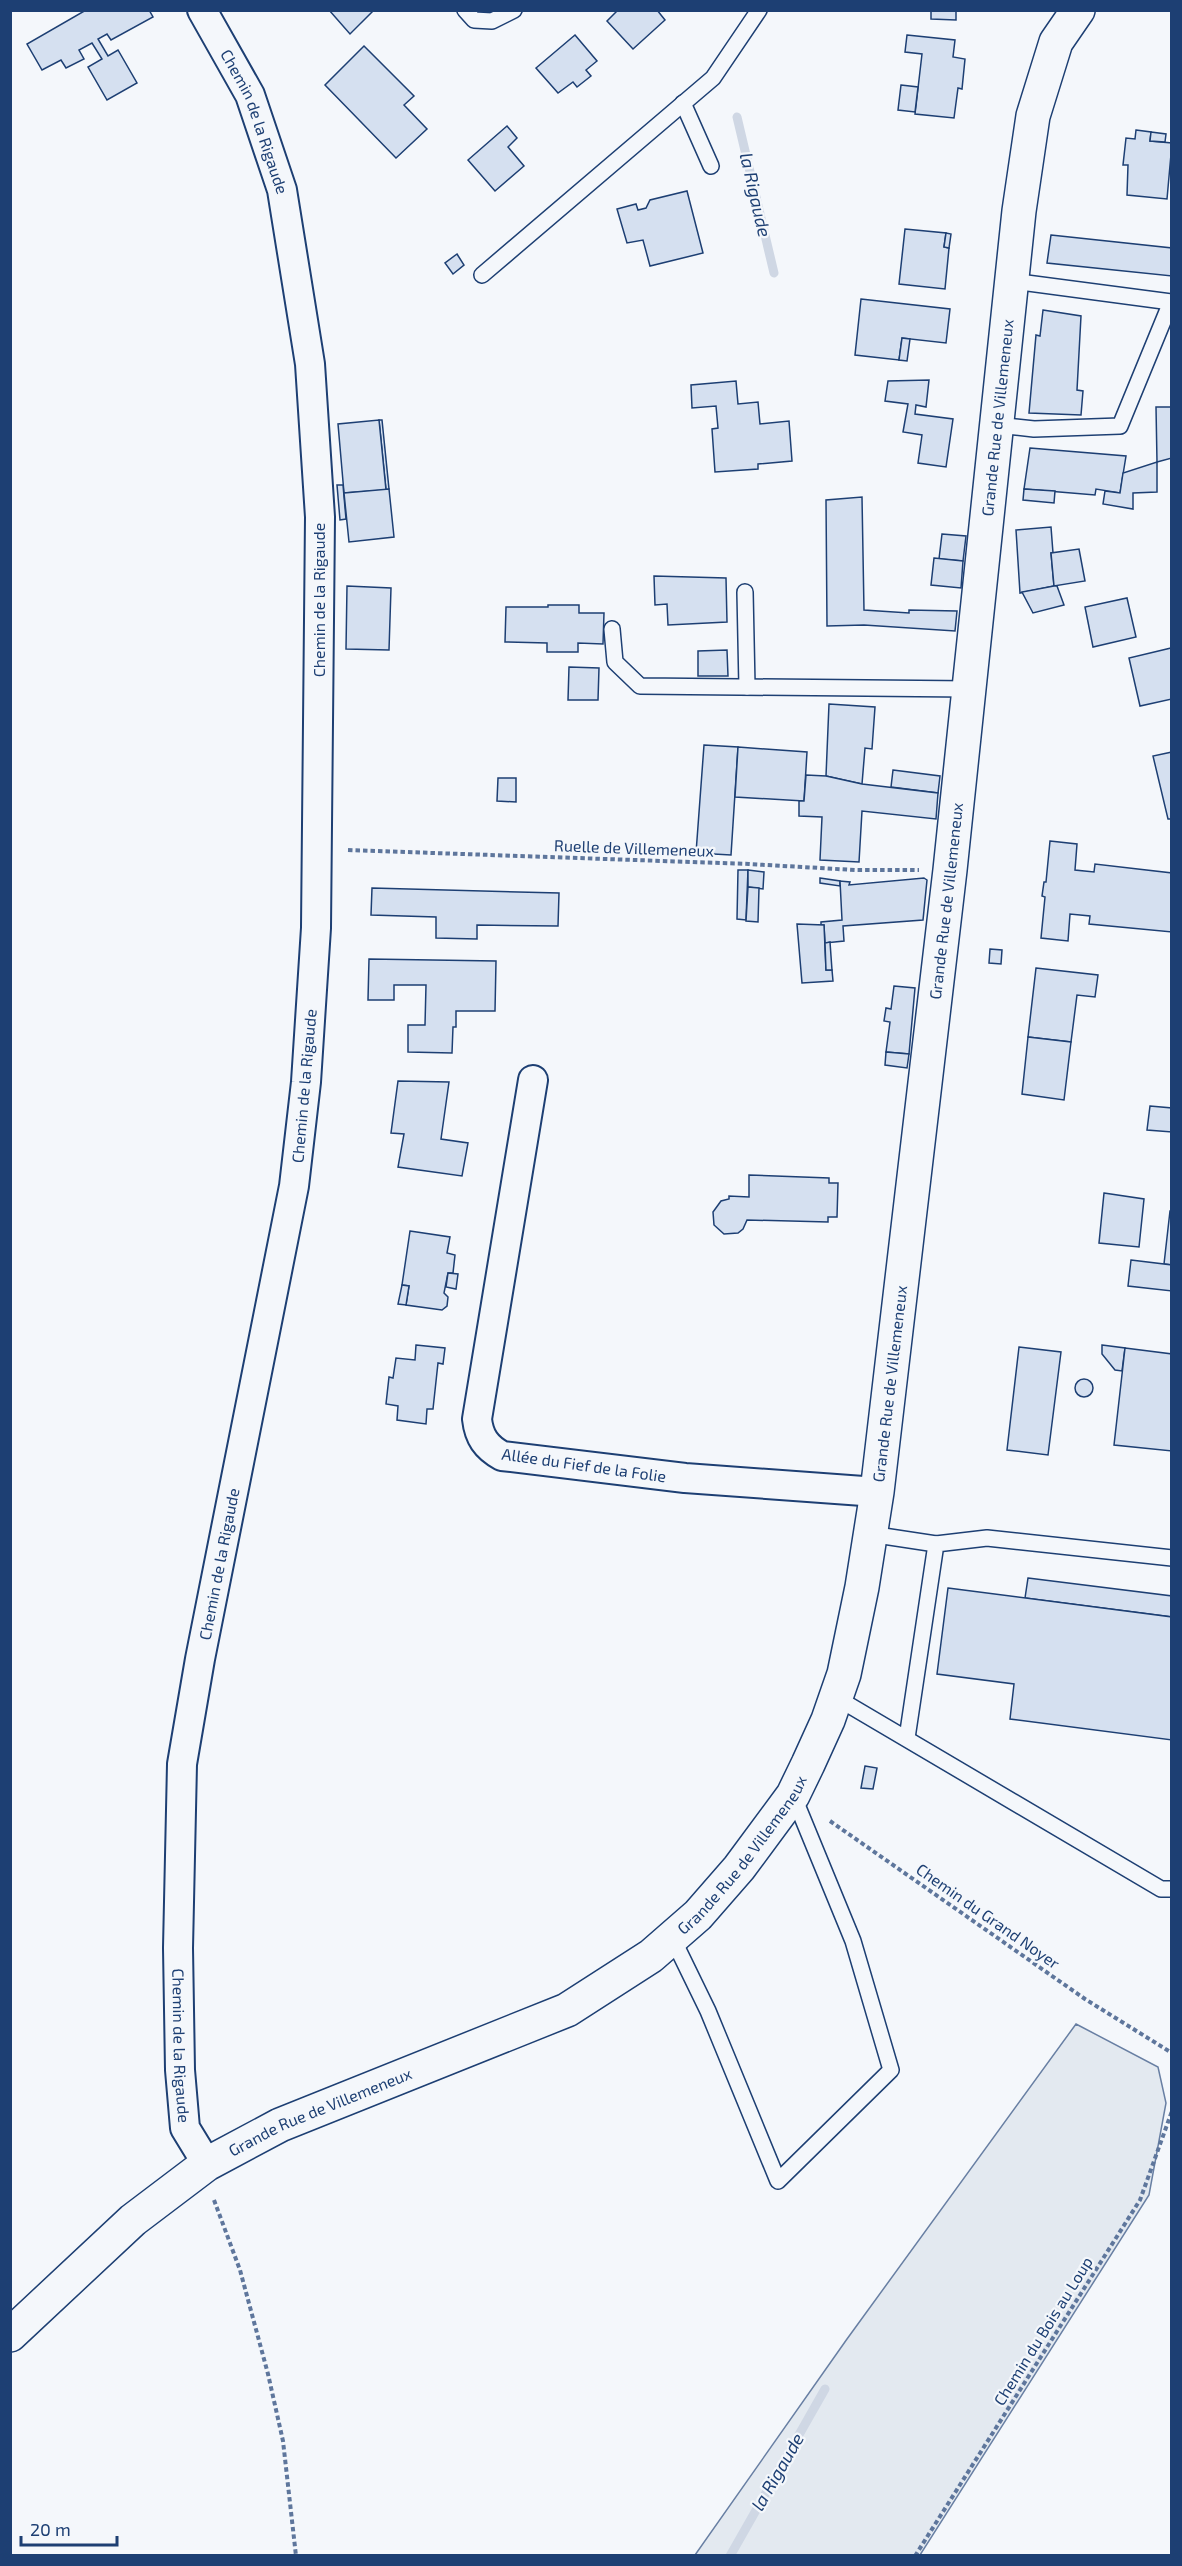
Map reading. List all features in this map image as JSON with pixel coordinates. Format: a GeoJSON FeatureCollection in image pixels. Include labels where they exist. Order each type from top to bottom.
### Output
{"type":"FeatureCollection","features":[{"type":"Feature","properties":{"kind":"main road","name":"Grande Rue de Villemeneux"},"geometry":{"type":"LineString","coordinates":[[10,2335],[133,2220],[207,2164],[280,2125],[567,2010],[651,1956],[699,1915],[739,1868],[793,1795],[837,1698],[862,1587],[877,1492],[950,870],[1012,281],[1032,116],[1056,42],[1078,10]]}},
{"type":"Feature","properties":{"kind":"street","name":"Chemin de la Rigaude"},"geometry":{"type":"LineString","coordinates":[[202,10],[250,95],[282,190],[310,364],[320,517],[316,928],[306,1082],[294,1186],[200,1659],[182,1764],[178,1948],[180,2070],[185,2128],[207,2164]]}},
{"type":"Feature","properties":{"kind":"street","name":"Allée du Fief de la Folie"},"geometry":{"type":"LineString","coordinates":[[533,1080],[477,1419],[483,1441],[490,1450],[502,1456],[685,1478],[877,1492]]}},
{"type":"Feature","properties":{"kind":"lane"},"geometry":{"type":"LineString","coordinates":[[465,10],[474,20],[492,21],[514,10]]}},
{"type":"Feature","properties":{"kind":"lane"},"geometry":{"type":"LineString","coordinates":[[482,276],[713,78],[759,10]]}},
{"type":"Feature","properties":{"kind":"lane"},"geometry":{"type":"LineString","coordinates":[[683,103],[711,166]]}},
{"type":"Feature","properties":{"kind":"lane"},"geometry":{"type":"LineString","coordinates":[[997,424],[1034,429],[1120,426],[1171,302],[1012,281]]}},
{"type":"Feature","properties":{"kind":"lane"},"geometry":{"type":"LineString","coordinates":[[745,592],[747,687]]}},
{"type":"Feature","properties":{"kind":"lane"},"geometry":{"type":"LineString","coordinates":[[612,629],[615,662],[640,686],[970,688]]}},
{"type":"Feature","properties":{"kind":"lane"},"geometry":{"type":"LineString","coordinates":[[870,1534],[936,1544],[987,1538],[1172,1558]]}},
{"type":"Feature","properties":{"kind":"lane"},"geometry":{"type":"LineString","coordinates":[[907,1738],[936,1544]]}},
{"type":"Feature","properties":{"kind":"lane"},"geometry":{"type":"LineString","coordinates":[[837,1698],[1161,1889],[1172,1889]]}},
{"type":"Feature","properties":{"kind":"lane"},"geometry":{"type":"LineString","coordinates":[[672,1937],[708,2011],[778,2181],[891,2070],[853,1941],[793,1795]]}},
{"type":"Feature","properties":{"kind":"path","name":"Ruelle de Villemeneux"},"geometry":{"type":"LineString","coordinates":[[317,849],[749,864],[855,870],[950,870]]}},
{"type":"Feature","properties":{"kind":"path","name":"Chemin du Grand Noyer"},"geometry":{"type":"LineString","coordinates":[[793,1795],[1085,1999],[1172,2053]]}},
{"type":"Feature","properties":{"kind":"path","name":"Chemin du Bois au Loup"},"geometry":{"type":"LineString","coordinates":[[915,2556],[1140,2200],[1172,2111]]}},
{"type":"Feature","properties":{"kind":"path"},"geometry":{"type":"LineString","coordinates":[[207,2164],[216,2210],[240,2270],[268,2374],[283,2441],[296,2556]]}},
{"type":"Feature","properties":{"kind":"shaded area"},"geometry":{"type":"Polygon","coordinates":[[[1076,2024],[1158,2067],[1166,2103],[1149,2195],[920,2555],[695,2555],[847,2339],[1076,2024]]]}},
{"type":"Feature","properties":{"kind":"building"},"geometry":{"type":"Polygon","coordinates":[[[86,10],[149,10],[153,17],[111,40],[107,34],[98,39],[108,56],[118,50],[137,83],[107,100],[88,67],[102,59],[92,43],[79,50],[84,59],[66,68],[61,60],[42,70],[27,44],[86,10]]]}},
{"type":"Feature","properties":{"kind":"building"},"geometry":{"type":"Polygon","coordinates":[[[329,10],[374,10],[350,34],[329,10]]]}},
{"type":"Feature","properties":{"kind":"building"},"geometry":{"type":"Polygon","coordinates":[[[618,10],[657,10],[665,20],[633,49],[607,21],[618,10]]]}},
{"type":"Feature","properties":{"kind":"building"},"geometry":{"type":"Polygon","coordinates":[[[931,10],[956,10],[956,20],[931,19],[931,10]]]}},
{"type":"Feature","properties":{"kind":"building"},"geometry":{"type":"Polygon","coordinates":[[[575,35],[597,61],[586,70],[591,76],[577,87],[573,82],[558,93],[536,68],[575,35]]]}},
{"type":"Feature","properties":{"kind":"building"},"geometry":{"type":"Polygon","coordinates":[[[907,35],[955,40],[953,57],[965,59],[962,89],[958,88],[954,118],[915,114],[922,54],[905,52],[907,35]]]}},
{"type":"Feature","properties":{"kind":"building"},"geometry":{"type":"Polygon","coordinates":[[[364,46],[414,96],[404,105],[427,129],[396,158],[325,85],[364,46]]]}},
{"type":"Feature","properties":{"kind":"building"},"geometry":{"type":"Polygon","coordinates":[[[901,85],[918,87],[915,112],[898,110],[901,85]]]}},
{"type":"Feature","properties":{"kind":"building"},"geometry":{"type":"Polygon","coordinates":[[[507,126],[517,138],[508,147],[524,166],[495,191],[468,160],[507,126]]]}},
{"type":"Feature","properties":{"kind":"building"},"geometry":{"type":"Polygon","coordinates":[[[1136,130],[1151,132],[1150,141],[1172,143],[1167,199],[1127,195],[1128,165],[1123,165],[1126,138],[1135,139],[1136,130]]]}},
{"type":"Feature","properties":{"kind":"building"},"geometry":{"type":"Polygon","coordinates":[[[1151,132],[1166,134],[1165,142],[1150,141],[1151,132]]]}},
{"type":"Feature","properties":{"kind":"building"},"geometry":{"type":"Polygon","coordinates":[[[687,191],[703,253],[650,266],[643,240],[627,243],[617,209],[636,204],[638,210],[646,208],[650,200],[687,191]]]}},
{"type":"Feature","properties":{"kind":"building"},"geometry":{"type":"Polygon","coordinates":[[[905,229],[946,233],[944,247],[949,248],[945,289],[899,284],[905,229]]]}},
{"type":"Feature","properties":{"kind":"building"},"geometry":{"type":"Polygon","coordinates":[[[946,233],[951,234],[949,248],[944,247],[946,233]]]}},
{"type":"Feature","properties":{"kind":"building"},"geometry":{"type":"Polygon","coordinates":[[[1051,235],[1172,248],[1172,276],[1047,263],[1051,235]]]}},
{"type":"Feature","properties":{"kind":"building"},"geometry":{"type":"Polygon","coordinates":[[[457,254],[464,265],[453,274],[445,263],[457,254]]]}},
{"type":"Feature","properties":{"kind":"building"},"geometry":{"type":"Polygon","coordinates":[[[861,299],[950,309],[946,343],[902,338],[899,360],[855,355],[861,299]]]}},
{"type":"Feature","properties":{"kind":"building"},"geometry":{"type":"Polygon","coordinates":[[[1043,310],[1081,316],[1077,390],[1083,391],[1081,415],[1029,413],[1036,335],[1040,336],[1043,310]]]}},
{"type":"Feature","properties":{"kind":"building"},"geometry":{"type":"Polygon","coordinates":[[[902,338],[910,339],[907,361],[899,360],[902,338]]]}},
{"type":"Feature","properties":{"kind":"building"},"geometry":{"type":"Polygon","coordinates":[[[929,380],[926,407],[916,405],[915,414],[953,419],[946,467],[918,463],[922,435],[903,432],[908,404],[885,401],[888,381],[929,380]]]}},
{"type":"Feature","properties":{"kind":"building"},"geometry":{"type":"Polygon","coordinates":[[[736,381],[738,404],[758,402],[760,424],[789,421],[792,461],[758,464],[758,469],[715,472],[712,429],[718,428],[716,406],[692,408],[691,385],[736,381]]]}},
{"type":"Feature","properties":{"kind":"building"},"geometry":{"type":"Polygon","coordinates":[[[1156,407],[1172,407],[1172,458],[1157,462],[1156,407]]]}},
{"type":"Feature","properties":{"kind":"building"},"geometry":{"type":"Polygon","coordinates":[[[379,420],[382,420],[389,489],[386,490],[379,420]]]}},
{"type":"Feature","properties":{"kind":"building"},"geometry":{"type":"Polygon","coordinates":[[[379,420],[386,490],[344,493],[338,424],[379,420]]]}},
{"type":"Feature","properties":{"kind":"building"},"geometry":{"type":"Polygon","coordinates":[[[1030,448],[1126,456],[1120,493],[1096,489],[1095,495],[1024,489],[1030,448]]]}},
{"type":"Feature","properties":{"kind":"building"},"geometry":{"type":"Polygon","coordinates":[[[1157,462],[1157,492],[1133,493],[1133,509],[1103,504],[1105,491],[1120,493],[1123,473],[1157,462]]]}},
{"type":"Feature","properties":{"kind":"building"},"geometry":{"type":"Polygon","coordinates":[[[337,485],[343,485],[346,519],[340,520],[337,485]]]}},
{"type":"Feature","properties":{"kind":"building"},"geometry":{"type":"Polygon","coordinates":[[[389,489],[394,537],[349,542],[344,493],[389,489]]]}},
{"type":"Feature","properties":{"kind":"building"},"geometry":{"type":"Polygon","coordinates":[[[1024,489],[1055,491],[1054,503],[1023,500],[1024,489]]]}},
{"type":"Feature","properties":{"kind":"building"},"geometry":{"type":"Polygon","coordinates":[[[862,497],[864,610],[909,613],[909,610],[957,611],[955,631],[864,625],[827,626],[826,500],[862,497]]]}},
{"type":"Feature","properties":{"kind":"building"},"geometry":{"type":"Polygon","coordinates":[[[1051,527],[1054,586],[1020,593],[1016,530],[1051,527]]]}},
{"type":"Feature","properties":{"kind":"building"},"geometry":{"type":"Polygon","coordinates":[[[942,534],[966,536],[963,561],[939,559],[942,534]]]}},
{"type":"Feature","properties":{"kind":"building"},"geometry":{"type":"Polygon","coordinates":[[[1079,549],[1085,581],[1054,586],[1051,553],[1079,549]]]}},
{"type":"Feature","properties":{"kind":"building"},"geometry":{"type":"Polygon","coordinates":[[[934,558],[963,561],[961,588],[931,585],[934,558]]]}},
{"type":"Feature","properties":{"kind":"building"},"geometry":{"type":"Polygon","coordinates":[[[654,576],[726,578],[727,622],[668,625],[667,604],[655,605],[654,576]]]}},
{"type":"Feature","properties":{"kind":"building"},"geometry":{"type":"Polygon","coordinates":[[[347,586],[391,588],[389,650],[346,649],[347,586]]]}},
{"type":"Feature","properties":{"kind":"building"},"geometry":{"type":"Polygon","coordinates":[[[1057,586],[1064,605],[1033,613],[1022,592],[1057,586]]]}},
{"type":"Feature","properties":{"kind":"building"},"geometry":{"type":"Polygon","coordinates":[[[1127,598],[1136,637],[1093,647],[1085,607],[1127,598]]]}},
{"type":"Feature","properties":{"kind":"building"},"geometry":{"type":"Polygon","coordinates":[[[548,605],[579,605],[579,613],[604,613],[603,644],[578,643],[578,652],[547,652],[547,643],[505,642],[506,607],[548,607],[548,605]]]}},
{"type":"Feature","properties":{"kind":"building"},"geometry":{"type":"Polygon","coordinates":[[[1171,648],[1172,699],[1140,706],[1129,658],[1171,648]]]}},
{"type":"Feature","properties":{"kind":"building"},"geometry":{"type":"Polygon","coordinates":[[[727,650],[728,676],[698,676],[698,651],[727,650]]]}},
{"type":"Feature","properties":{"kind":"building"},"geometry":{"type":"Polygon","coordinates":[[[569,667],[599,668],[598,700],[568,700],[569,667]]]}},
{"type":"Feature","properties":{"kind":"building"},"geometry":{"type":"Polygon","coordinates":[[[829,704],[875,707],[872,749],[865,748],[862,784],[826,776],[829,704]]]}},
{"type":"Feature","properties":{"kind":"building"},"geometry":{"type":"Polygon","coordinates":[[[704,745],[738,747],[731,855],[696,853],[704,745]]]}},
{"type":"Feature","properties":{"kind":"building"},"geometry":{"type":"Polygon","coordinates":[[[738,747],[807,752],[804,801],[735,797],[738,747]]]}},
{"type":"Feature","properties":{"kind":"building"},"geometry":{"type":"Polygon","coordinates":[[[1172,752],[1172,819],[1168,819],[1153,756],[1172,752]]]}},
{"type":"Feature","properties":{"kind":"building"},"geometry":{"type":"Polygon","coordinates":[[[893,770],[940,776],[938,793],[891,787],[893,770]]]}},
{"type":"Feature","properties":{"kind":"building"},"geometry":{"type":"Polygon","coordinates":[[[806,775],[938,793],[936,819],[862,811],[859,862],[820,860],[822,817],[799,816],[799,801],[804,801],[806,775]]]}},
{"type":"Feature","properties":{"kind":"building"},"geometry":{"type":"Polygon","coordinates":[[[498,778],[516,778],[516,802],[497,801],[498,778]]]}},
{"type":"Feature","properties":{"kind":"building"},"geometry":{"type":"Polygon","coordinates":[[[1050,841],[1077,844],[1075,870],[1094,872],[1095,864],[1172,873],[1172,932],[1089,924],[1090,916],[1070,914],[1068,941],[1041,938],[1045,897],[1042,896],[1044,882],[1046,882],[1050,841]]]}},
{"type":"Feature","properties":{"kind":"building"},"geometry":{"type":"Polygon","coordinates":[[[738,870],[748,870],[746,920],[737,919],[738,870]]]}},
{"type":"Feature","properties":{"kind":"building"},"geometry":{"type":"Polygon","coordinates":[[[748,870],[764,872],[763,889],[748,887],[748,870]]]}},
{"type":"Feature","properties":{"kind":"building"},"geometry":{"type":"Polygon","coordinates":[[[820,878],[840,881],[840,886],[820,883],[820,878]]]}},
{"type":"Feature","properties":{"kind":"building"},"geometry":{"type":"Polygon","coordinates":[[[924,878],[927,880],[923,920],[843,926],[844,941],[825,943],[824,925],[821,925],[821,922],[842,920],[840,881],[850,882],[849,885],[924,878]]]}},
{"type":"Feature","properties":{"kind":"building"},"geometry":{"type":"Polygon","coordinates":[[[748,887],[759,888],[758,922],[746,921],[748,887]]]}},
{"type":"Feature","properties":{"kind":"building"},"geometry":{"type":"Polygon","coordinates":[[[372,888],[559,893],[558,926],[477,925],[477,939],[436,938],[436,917],[371,915],[372,888]]]}},
{"type":"Feature","properties":{"kind":"building"},"geometry":{"type":"Polygon","coordinates":[[[797,924],[824,925],[826,970],[832,970],[833,981],[802,983],[797,924]]]}},
{"type":"Feature","properties":{"kind":"building"},"geometry":{"type":"Polygon","coordinates":[[[830,942],[832,970],[826,970],[825,943],[830,942]]]}},
{"type":"Feature","properties":{"kind":"building"},"geometry":{"type":"Polygon","coordinates":[[[990,949],[1002,950],[1001,964],[989,963],[990,949]]]}},
{"type":"Feature","properties":{"kind":"building"},"geometry":{"type":"Polygon","coordinates":[[[369,959],[496,961],[495,1011],[456,1011],[452,1053],[408,1052],[408,1025],[425,1025],[426,985],[394,985],[394,1000],[368,1000],[369,959]]]}},
{"type":"Feature","properties":{"kind":"building"},"geometry":{"type":"Polygon","coordinates":[[[1036,968],[1098,975],[1095,997],[1077,995],[1071,1042],[1028,1037],[1036,968]]]}},
{"type":"Feature","properties":{"kind":"building"},"geometry":{"type":"Polygon","coordinates":[[[894,986],[915,988],[909,1054],[886,1052],[890,1022],[884,1021],[886,1008],[891,1009],[894,986]]]}},
{"type":"Feature","properties":{"kind":"building"},"geometry":{"type":"Polygon","coordinates":[[[1028,1037],[1071,1042],[1064,1100],[1022,1094],[1028,1037]]]}},
{"type":"Feature","properties":{"kind":"building"},"geometry":{"type":"Polygon","coordinates":[[[886,1052],[909,1054],[907,1068],[885,1065],[886,1052]]]}},
{"type":"Feature","properties":{"kind":"building"},"geometry":{"type":"Polygon","coordinates":[[[398,1081],[449,1082],[441,1139],[468,1143],[462,1176],[398,1167],[404,1134],[391,1133],[398,1081]]]}},
{"type":"Feature","properties":{"kind":"building"},"geometry":{"type":"Polygon","coordinates":[[[1150,1106],[1172,1108],[1172,1132],[1147,1130],[1150,1106]]]}},
{"type":"Feature","properties":{"kind":"building"},"geometry":{"type":"Polygon","coordinates":[[[749,1175],[829,1178],[829,1183],[838,1183],[837,1217],[828,1217],[828,1222],[747,1220],[743,1229],[738,1233],[724,1234],[714,1225],[713,1212],[721,1201],[729,1199],[729,1196],[749,1197],[749,1175]]]}},
{"type":"Feature","properties":{"kind":"building"},"geometry":{"type":"Polygon","coordinates":[[[1104,1193],[1144,1199],[1139,1247],[1099,1243],[1104,1193]]]}},
{"type":"Feature","properties":{"kind":"building"},"geometry":{"type":"Polygon","coordinates":[[[1170,1211],[1172,1211],[1172,1265],[1164,1264],[1170,1211]]]}},
{"type":"Feature","properties":{"kind":"building"},"geometry":{"type":"Polygon","coordinates":[[[410,1231],[450,1237],[447,1253],[455,1255],[453,1273],[448,1273],[444,1293],[448,1297],[447,1306],[442,1310],[406,1305],[409,1286],[402,1285],[410,1231]]]}},
{"type":"Feature","properties":{"kind":"building"},"geometry":{"type":"Polygon","coordinates":[[[1131,1260],[1172,1265],[1172,1291],[1128,1286],[1131,1260]]]}},
{"type":"Feature","properties":{"kind":"building"},"geometry":{"type":"Polygon","coordinates":[[[448,1273],[458,1274],[456,1289],[446,1287],[448,1273]]]}},
{"type":"Feature","properties":{"kind":"building"},"geometry":{"type":"Polygon","coordinates":[[[402,1285],[409,1286],[406,1305],[398,1304],[402,1285]]]}},
{"type":"Feature","properties":{"kind":"building"},"geometry":{"type":"Polygon","coordinates":[[[416,1345],[445,1348],[443,1364],[438,1363],[433,1409],[427,1409],[426,1424],[397,1420],[398,1406],[386,1404],[389,1377],[393,1378],[396,1358],[415,1360],[416,1345]]]}},
{"type":"Feature","properties":{"kind":"building"},"geometry":{"type":"Polygon","coordinates":[[[1102,1345],[1125,1348],[1122,1371],[1115,1370],[1102,1354],[1102,1345]]]}},
{"type":"Feature","properties":{"kind":"building"},"geometry":{"type":"Polygon","coordinates":[[[1019,1347],[1061,1352],[1048,1455],[1007,1450],[1019,1347]]]}},
{"type":"Feature","properties":{"kind":"building"},"geometry":{"type":"Polygon","coordinates":[[[1125,1348],[1172,1354],[1172,1451],[1114,1445],[1125,1348]]]}},
{"type":"Feature","properties":{"kind":"building"},"geometry":{"type":"Polygon","coordinates":[[[1080,1379],[1088,1379],[1093,1384],[1091,1395],[1080,1397],[1075,1392],[1075,1384],[1080,1379]]]}},
{"type":"Feature","properties":{"kind":"building"},"geometry":{"type":"Polygon","coordinates":[[[1028,1578],[1172,1596],[1172,1617],[1025,1598],[1028,1578]]]}},
{"type":"Feature","properties":{"kind":"building"},"geometry":{"type":"Polygon","coordinates":[[[948,1588],[1172,1617],[1172,1740],[1010,1719],[1014,1684],[937,1674],[948,1588]]]}},
{"type":"Feature","properties":{"kind":"building"},"geometry":{"type":"Polygon","coordinates":[[[865,1766],[877,1768],[873,1789],[861,1788],[865,1766]]]}},
{"type":"Feature","properties":{"kind":"waterway","name":"la Rigaude"},"geometry":{"type":"LineString","coordinates":[[737,117],[774,273]]}},
{"type":"Feature","properties":{"kind":"waterway","name":"la Rigaude"},"geometry":{"type":"LineString","coordinates":[[730,2556],[825,2389]]}}]}
